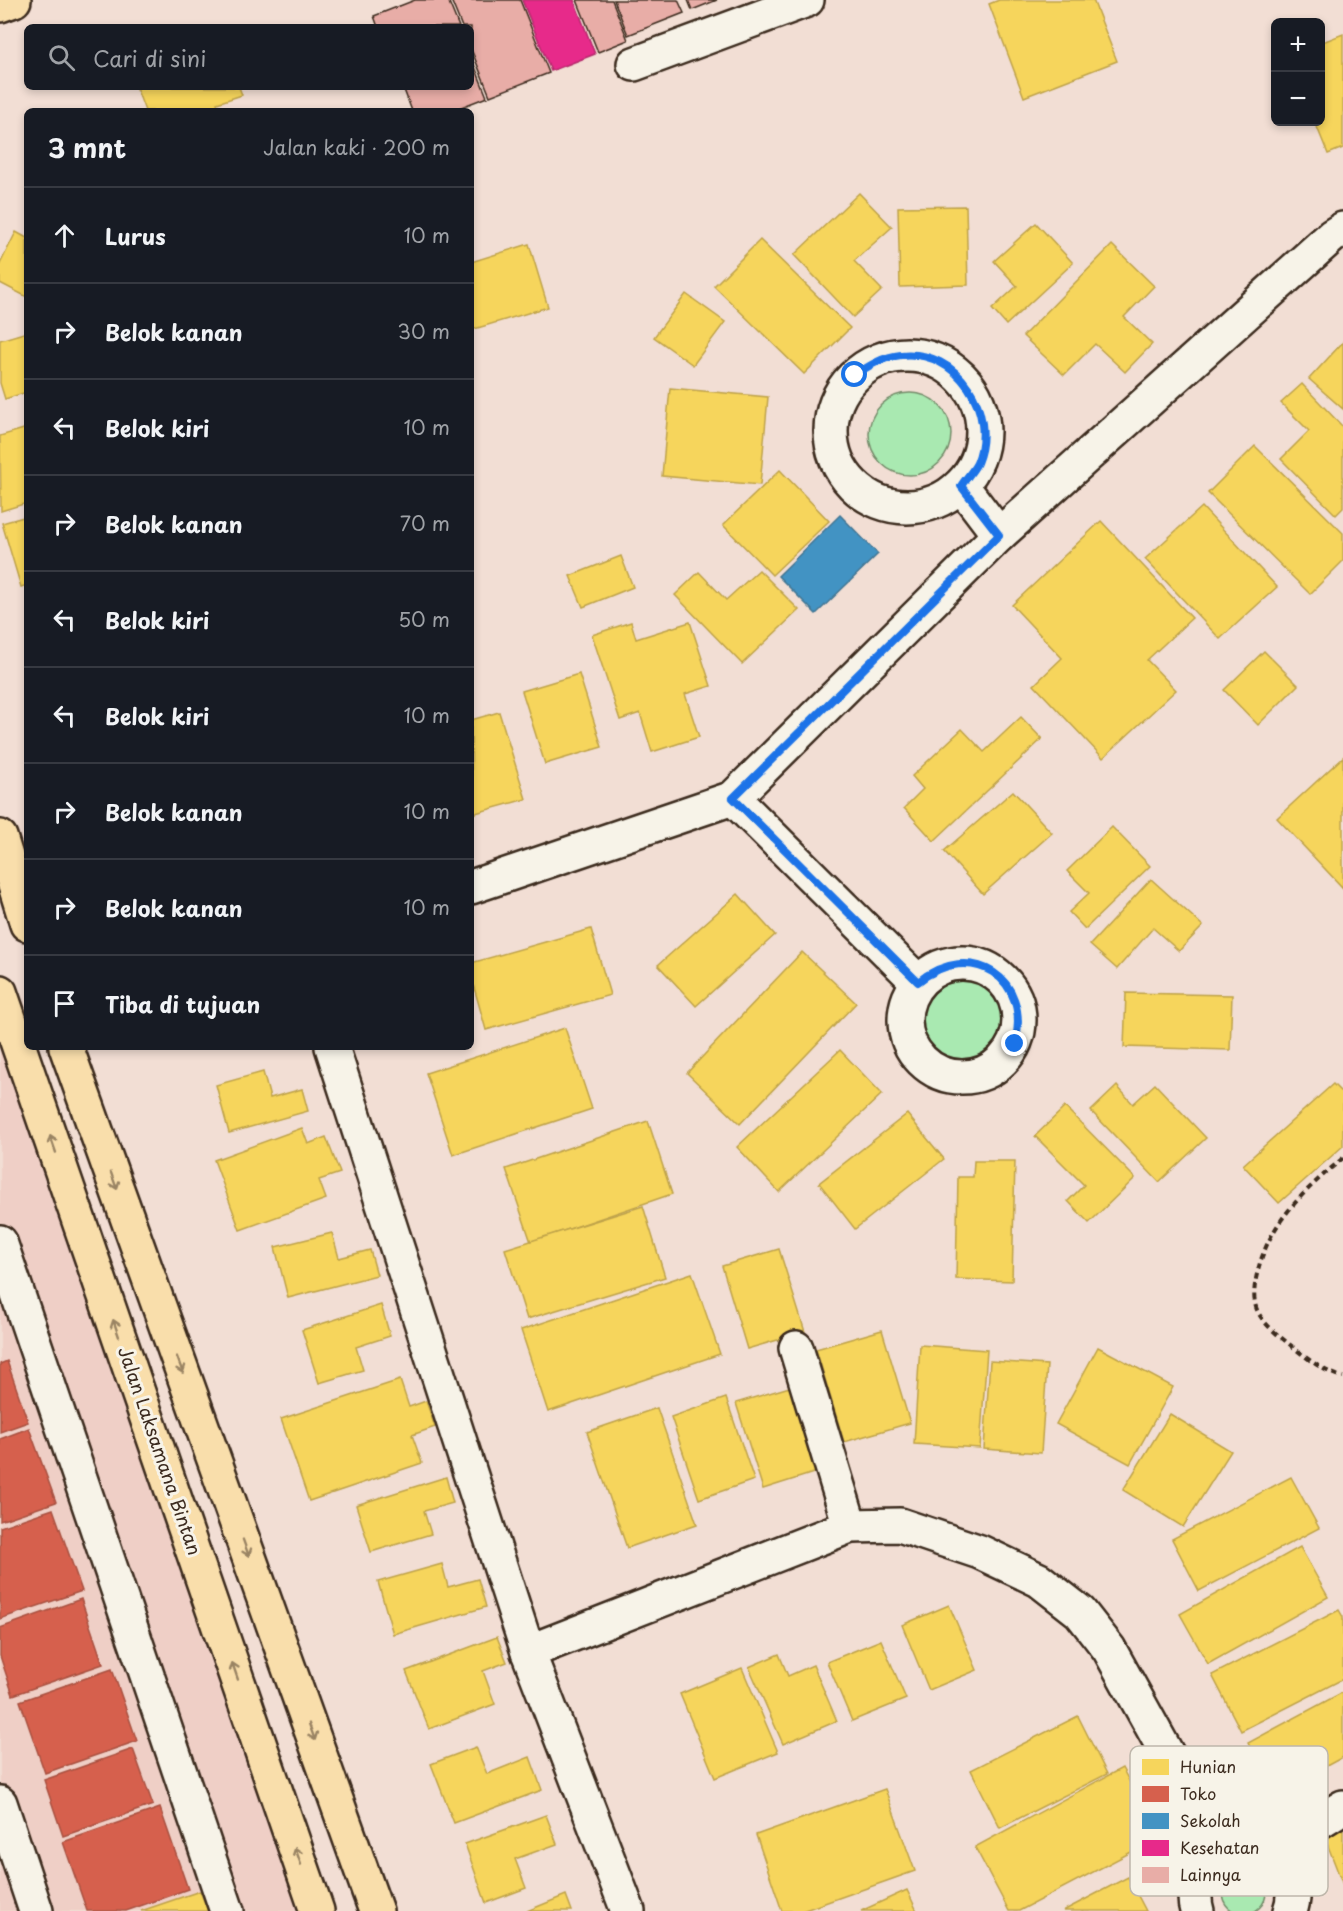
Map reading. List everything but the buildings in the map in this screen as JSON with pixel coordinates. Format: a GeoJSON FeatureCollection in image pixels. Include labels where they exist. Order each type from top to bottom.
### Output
{"type":"FeatureCollection","features":[{"type":"Feature","properties":{"kind":"main road"},"geometry":{"type":"LineString","coordinates":[[0,5],[14,0]]}},
{"type":"Feature","properties":{"kind":"main road"},"geometry":{"type":"LineString","coordinates":[[0,837],[24,914]]}},
{"type":"Feature","properties":{"kind":"main road","name":"Jalan Laksamana Bintan"},"geometry":{"type":"LineString","coordinates":[[0,992],[22,1040]]}},
{"type":"Feature","properties":{"kind":"main road","name":"Jalan Laksamana Bintan"},"geometry":{"type":"LineString","coordinates":[[25,1050],[317,1911]]}},
{"type":"Feature","properties":{"kind":"main road"},"geometry":{"type":"LineString","coordinates":[[67,1050],[376,1911]]}},
{"type":"Feature","properties":{"kind":"street"},"geometry":{"type":"LineString","coordinates":[[634,64],[807,0]]}},
{"type":"Feature","properties":{"kind":"street"},"geometry":{"type":"LineString","coordinates":[[474,886],[733,798],[999,535],[1332,236],[1343,229]]}},
{"type":"Feature","properties":{"kind":"street"},"geometry":{"type":"LineString","coordinates":[[903,355],[929,358],[952,369],[971,389],[981,413],[983,439],[976,464],[961,486],[941,499],[926,504],[894,506],[870,498],[851,484],[838,464],[831,441],[832,417],[840,394],[855,375],[877,361],[903,355]]}},
{"type":"Feature","properties":{"kind":"street"},"geometry":{"type":"LineString","coordinates":[[961,486],[999,535]]}},
{"type":"Feature","properties":{"kind":"street"},"geometry":{"type":"LineString","coordinates":[[733,798],[918,982]]}},
{"type":"Feature","properties":{"kind":"street"},"geometry":{"type":"LineString","coordinates":[[333,1050],[528,1652],[628,1911]]}},
{"type":"Feature","properties":{"kind":"street"},"geometry":{"type":"LineString","coordinates":[[0,1242],[227,1911]]}},
{"type":"Feature","properties":{"kind":"street"},"geometry":{"type":"LineString","coordinates":[[796,1348],[850,1526]]}},
{"type":"Feature","properties":{"kind":"street"},"geometry":{"type":"LineString","coordinates":[[528,1652],[850,1526],[900,1526],[980,1552],[1039,1580],[1080,1612],[1109,1649],[1163,1746]]}},
{"type":"Feature","properties":{"kind":"street"},"geometry":{"type":"LineString","coordinates":[[0,1803],[36,1911]]}},
{"type":"Feature","properties":{"kind":"street"},"geometry":{"type":"LineString","coordinates":[[1328,1816],[1343,1807]]}},
{"type":"Feature","properties":{"kind":"street"},"geometry":{"type":"LineString","coordinates":[[1196,1896],[1197,1911]]}},
{"type":"Feature","properties":{"kind":"street"},"geometry":{"type":"LineString","coordinates":[[1290,1911],[1292,1896]]}},
{"type":"Feature","properties":{"kind":"path"},"geometry":{"type":"LineString","coordinates":[[1343,1158],[1297,1200],[1272,1230],[1259,1265],[1254,1289],[1258,1313],[1272,1331],[1310,1360],[1343,1377]]}},
{"type":"Feature","properties":{"kind":"shaded area"},"geometry":{"type":"Polygon","coordinates":[[[0,1039],[325,1911],[0,1911],[0,1039]]]}},
{"type":"Feature","properties":{"kind":"green space"},"geometry":{"type":"Polygon","coordinates":[[[902,393],[918,393],[933,400],[944,411],[951,426],[948,450],[939,463],[918,475],[902,475],[887,468],[876,457],[869,442],[869,426],[876,411],[887,400],[902,393]]]}},
{"type":"Feature","properties":{"kind":"green space"},"geometry":{"type":"Polygon","coordinates":[[[955,981],[971,981],[986,988],[997,999],[1004,1014],[1001,1038],[992,1051],[971,1063],[955,1063],[940,1056],[929,1045],[922,1030],[922,1014],[929,999],[940,988],[955,981]]]}},
{"type":"Feature","properties":{"kind":"green space"},"geometry":{"type":"Polygon","coordinates":[[[1223,1896],[1265,1896],[1259,1907],[1252,1912],[1236,1912],[1223,1896]]]}},
{"type":"Feature","properties":{"kind":"route"},"geometry":{"type":"LineString","coordinates":[[855,375],[877,361],[903,355],[929,358],[952,369],[971,389],[981,413],[983,439],[976,464],[961,486],[999,535],[733,798],[918,982],[932,971],[949,964],[967,963],[985,967],[1000,978],[1012,992],[1018,1009],[1019,1026],[1015,1044]]}}]}
